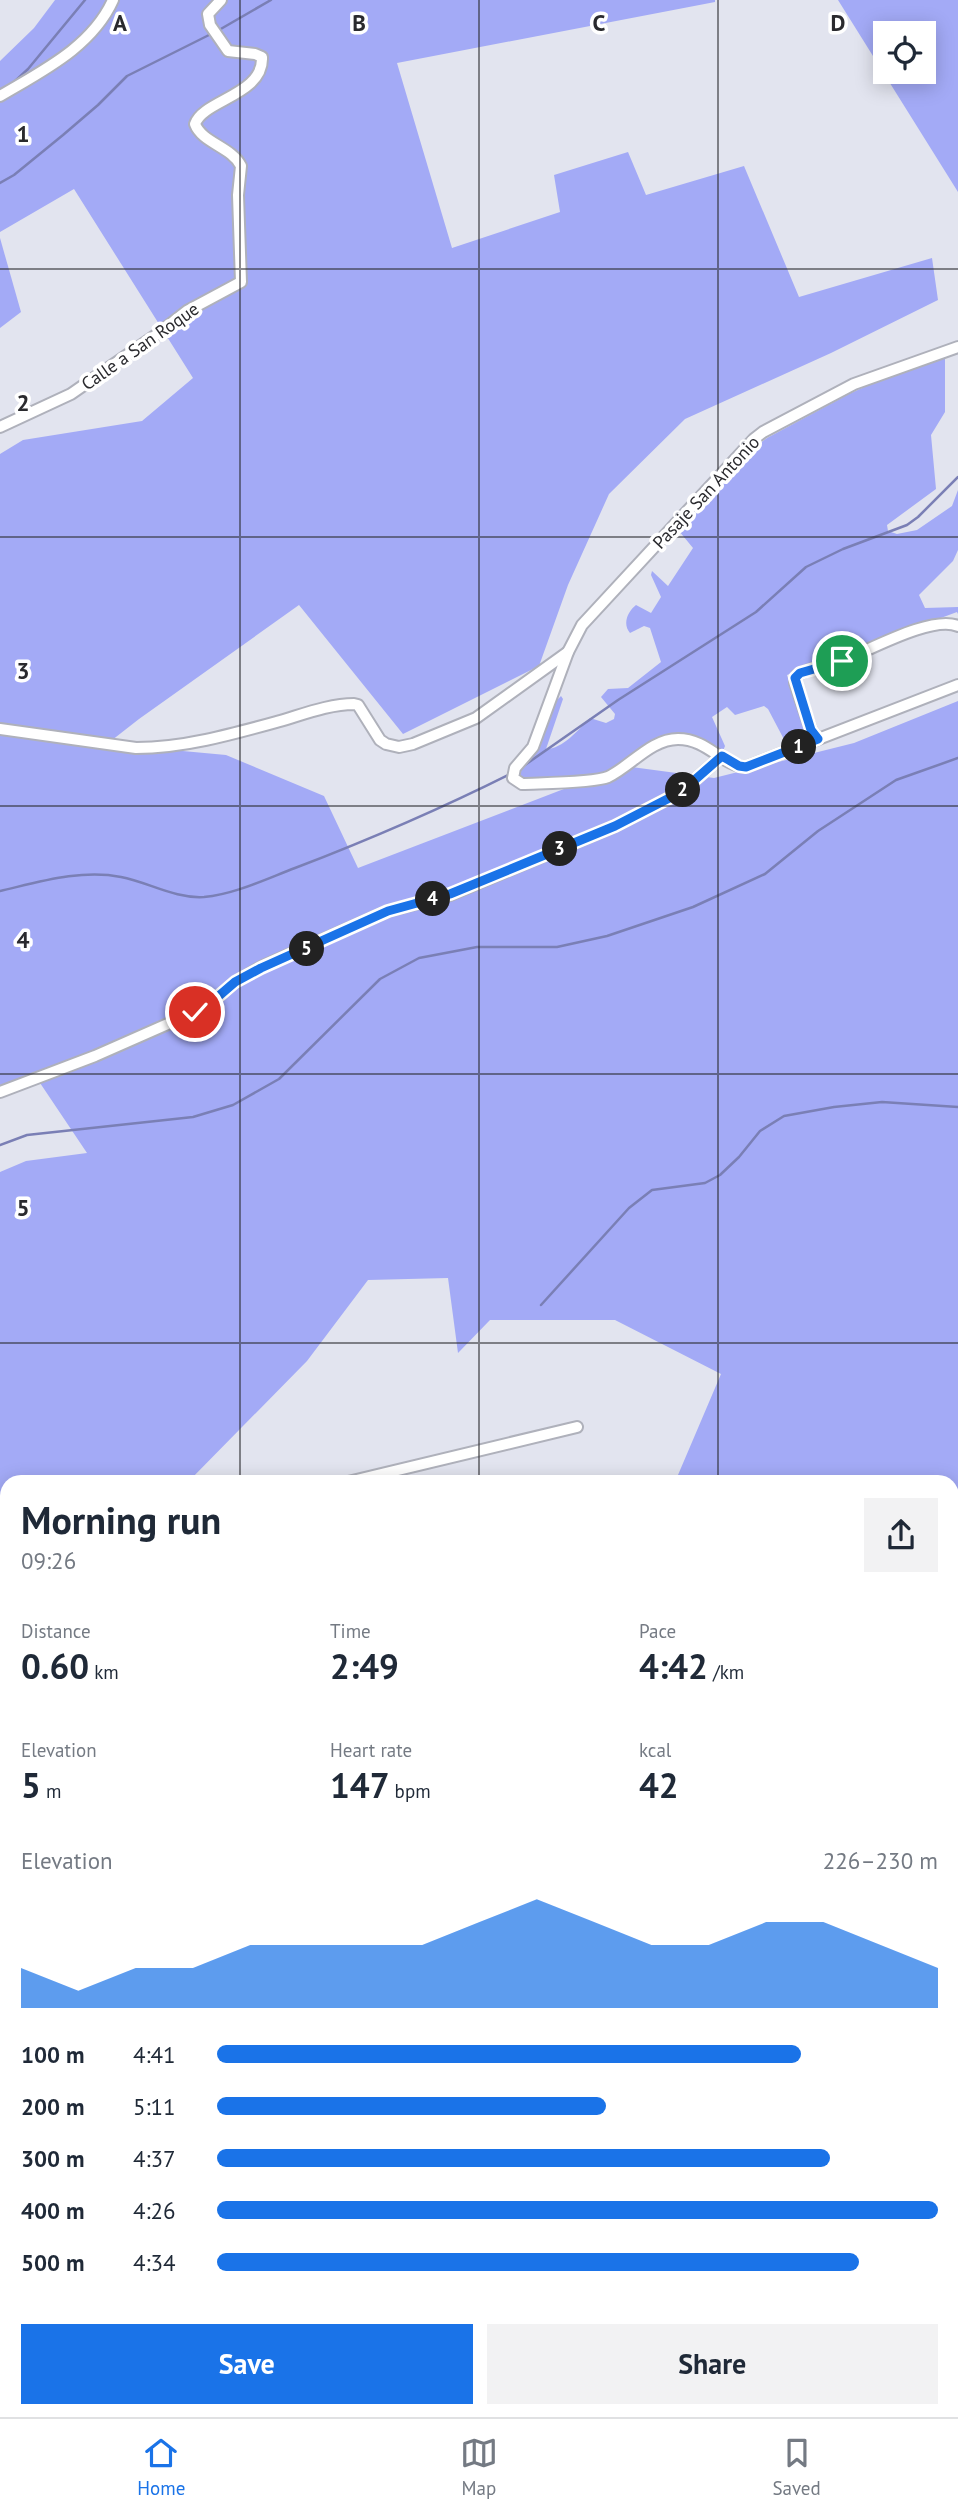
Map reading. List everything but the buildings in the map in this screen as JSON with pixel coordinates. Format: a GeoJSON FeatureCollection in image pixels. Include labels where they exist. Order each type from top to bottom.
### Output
{"type":"FeatureCollection","features":[{"type":"Feature","properties":{"kind":"street"},"geometry":{"type":"LineString","coordinates":[[0,96],[47,68],[87,38],[105,16],[113,0]]}},
{"type":"Feature","properties":{"kind":"street","name":"Calle a San Roque"},"geometry":{"type":"LineString","coordinates":[[0,428],[71,394],[187,311],[241,282],[238,195],[242,166],[233,154],[201,133],[195,124],[202,113],[240,92],[258,73],[263,61],[262,57],[256,54],[228,51],[210,25],[208,14],[221,0]]}},
{"type":"Feature","properties":{"kind":"street","name":"Pasaje San Antonio"},"geometry":{"type":"LineString","coordinates":[[722,756],[694,740],[675,738],[655,746],[607,777],[522,784],[516,782],[513,773],[533,747],[568,652],[582,625],[754,439],[854,384],[958,347]]}},
{"type":"Feature","properties":{"kind":"street"},"geometry":{"type":"LineString","coordinates":[[818,739],[811,730],[795,683],[797,675],[842,661],[915,631],[941,624],[958,626]]}},
{"type":"Feature","properties":{"kind":"street"},"geometry":{"type":"LineString","coordinates":[[0,729],[136,748],[154,748],[201,741],[326,708],[358,705],[380,740],[399,747],[413,744],[475,718],[568,652]]}},
{"type":"Feature","properties":{"kind":"street"},"geometry":{"type":"LineString","coordinates":[[0,1093],[177,1021],[206,1007],[247,974],[388,911],[450,894],[615,826],[681,792],[722,756],[746,767],[958,685]]}},
{"type":"Feature","properties":{"kind":"street"},"geometry":{"type":"LineString","coordinates":[[377,1475],[577,1427]]}},
{"type":"Feature","properties":{"kind":"shaded area"},"geometry":{"type":"Polygon","coordinates":[[[55,0],[715,0],[397,63],[452,248],[560,212],[554,175],[628,152],[646,195],[744,166],[799,297],[932,258],[938,300],[831,353],[685,419],[609,494],[568,585],[539,666],[403,734],[299,605],[107,744],[226,755],[324,796],[358,868],[595,777],[526,781],[519,778],[519,770],[537,745],[561,696],[563,699],[546,749],[564,742],[590,718],[606,723],[614,719],[615,714],[601,697],[608,689],[628,688],[661,662],[650,628],[644,626],[630,633],[626,622],[628,614],[636,605],[651,613],[661,597],[651,575],[652,571],[668,586],[693,548],[679,531],[767,438],[849,394],[945,350],[945,412],[931,435],[936,489],[887,525],[888,531],[897,534],[917,530],[952,506],[958,490],[958,550],[953,561],[919,595],[925,608],[958,607],[958,614],[957,612],[787,675],[807,739],[788,747],[764,706],[735,715],[727,707],[712,717],[725,746],[723,751],[693,736],[675,735],[657,742],[624,766],[714,778],[854,743],[958,701],[958,1475],[678,1475],[721,1374],[615,1320],[490,1320],[458,1353],[448,1278],[368,1280],[307,1361],[195,1475],[0,1475],[0,1172],[26,1161],[87,1153],[34,1074],[0,1091],[0,454],[23,440],[142,421],[193,378],[74,189],[0,232],[0,61],[34,28],[55,0]]]}},
{"type":"Feature","properties":{"kind":"shaded area"},"geometry":{"type":"Polygon","coordinates":[[[838,0],[958,0],[958,192],[890,84],[936,84],[936,21],[873,21],[873,56],[838,0]]]}},
{"type":"Feature","properties":{"kind":"shaded area"},"geometry":{"type":"Polygon","coordinates":[[[0,238],[21,312],[0,328],[0,238]]]}},
{"type":"Feature","properties":{"kind":"waterway"},"geometry":{"type":"LineString","coordinates":[[12,84],[28,69],[85,0]]}},
{"type":"Feature","properties":{"kind":"waterway"},"geometry":{"type":"LineString","coordinates":[[219,30],[271,0]]}},
{"type":"Feature","properties":{"kind":"waterway"},"geometry":{"type":"LineString","coordinates":[[0,183],[14,175],[63,135],[127,76],[213,33]]}},
{"type":"Feature","properties":{"kind":"waterway"},"geometry":{"type":"LineString","coordinates":[[522,767],[618,700],[756,612],[806,567],[843,549],[907,525],[958,477]]}},
{"type":"Feature","properties":{"kind":"waterway"},"geometry":{"type":"LineString","coordinates":[[0,1145],[27,1135],[193,1117],[233,1105],[279,1079],[380,979],[419,958],[477,947],[557,947],[607,936],[693,907],[765,874],[818,831],[896,780],[958,758]]}},
{"type":"Feature","properties":{"kind":"waterway"},"geometry":{"type":"LineString","coordinates":[[0,891],[60,878],[106,875],[193,897],[227,893],[377,835],[510,774]]}},
{"type":"Feature","properties":{"kind":"waterway"},"geometry":{"type":"LineString","coordinates":[[541,1305],[629,1208],[652,1190],[705,1183],[720,1175],[760,1131],[784,1116],[882,1102],[958,1107]]}},
{"type":"Feature","properties":{"kind":"route"},"geometry":{"type":"LineString","coordinates":[[195,1012],[206,1007],[247,974],[388,911],[450,894],[615,826],[681,792],[722,756],[734,764],[746,767],[818,739],[812,734],[795,678],[800,673],[842,661]]}}]}
